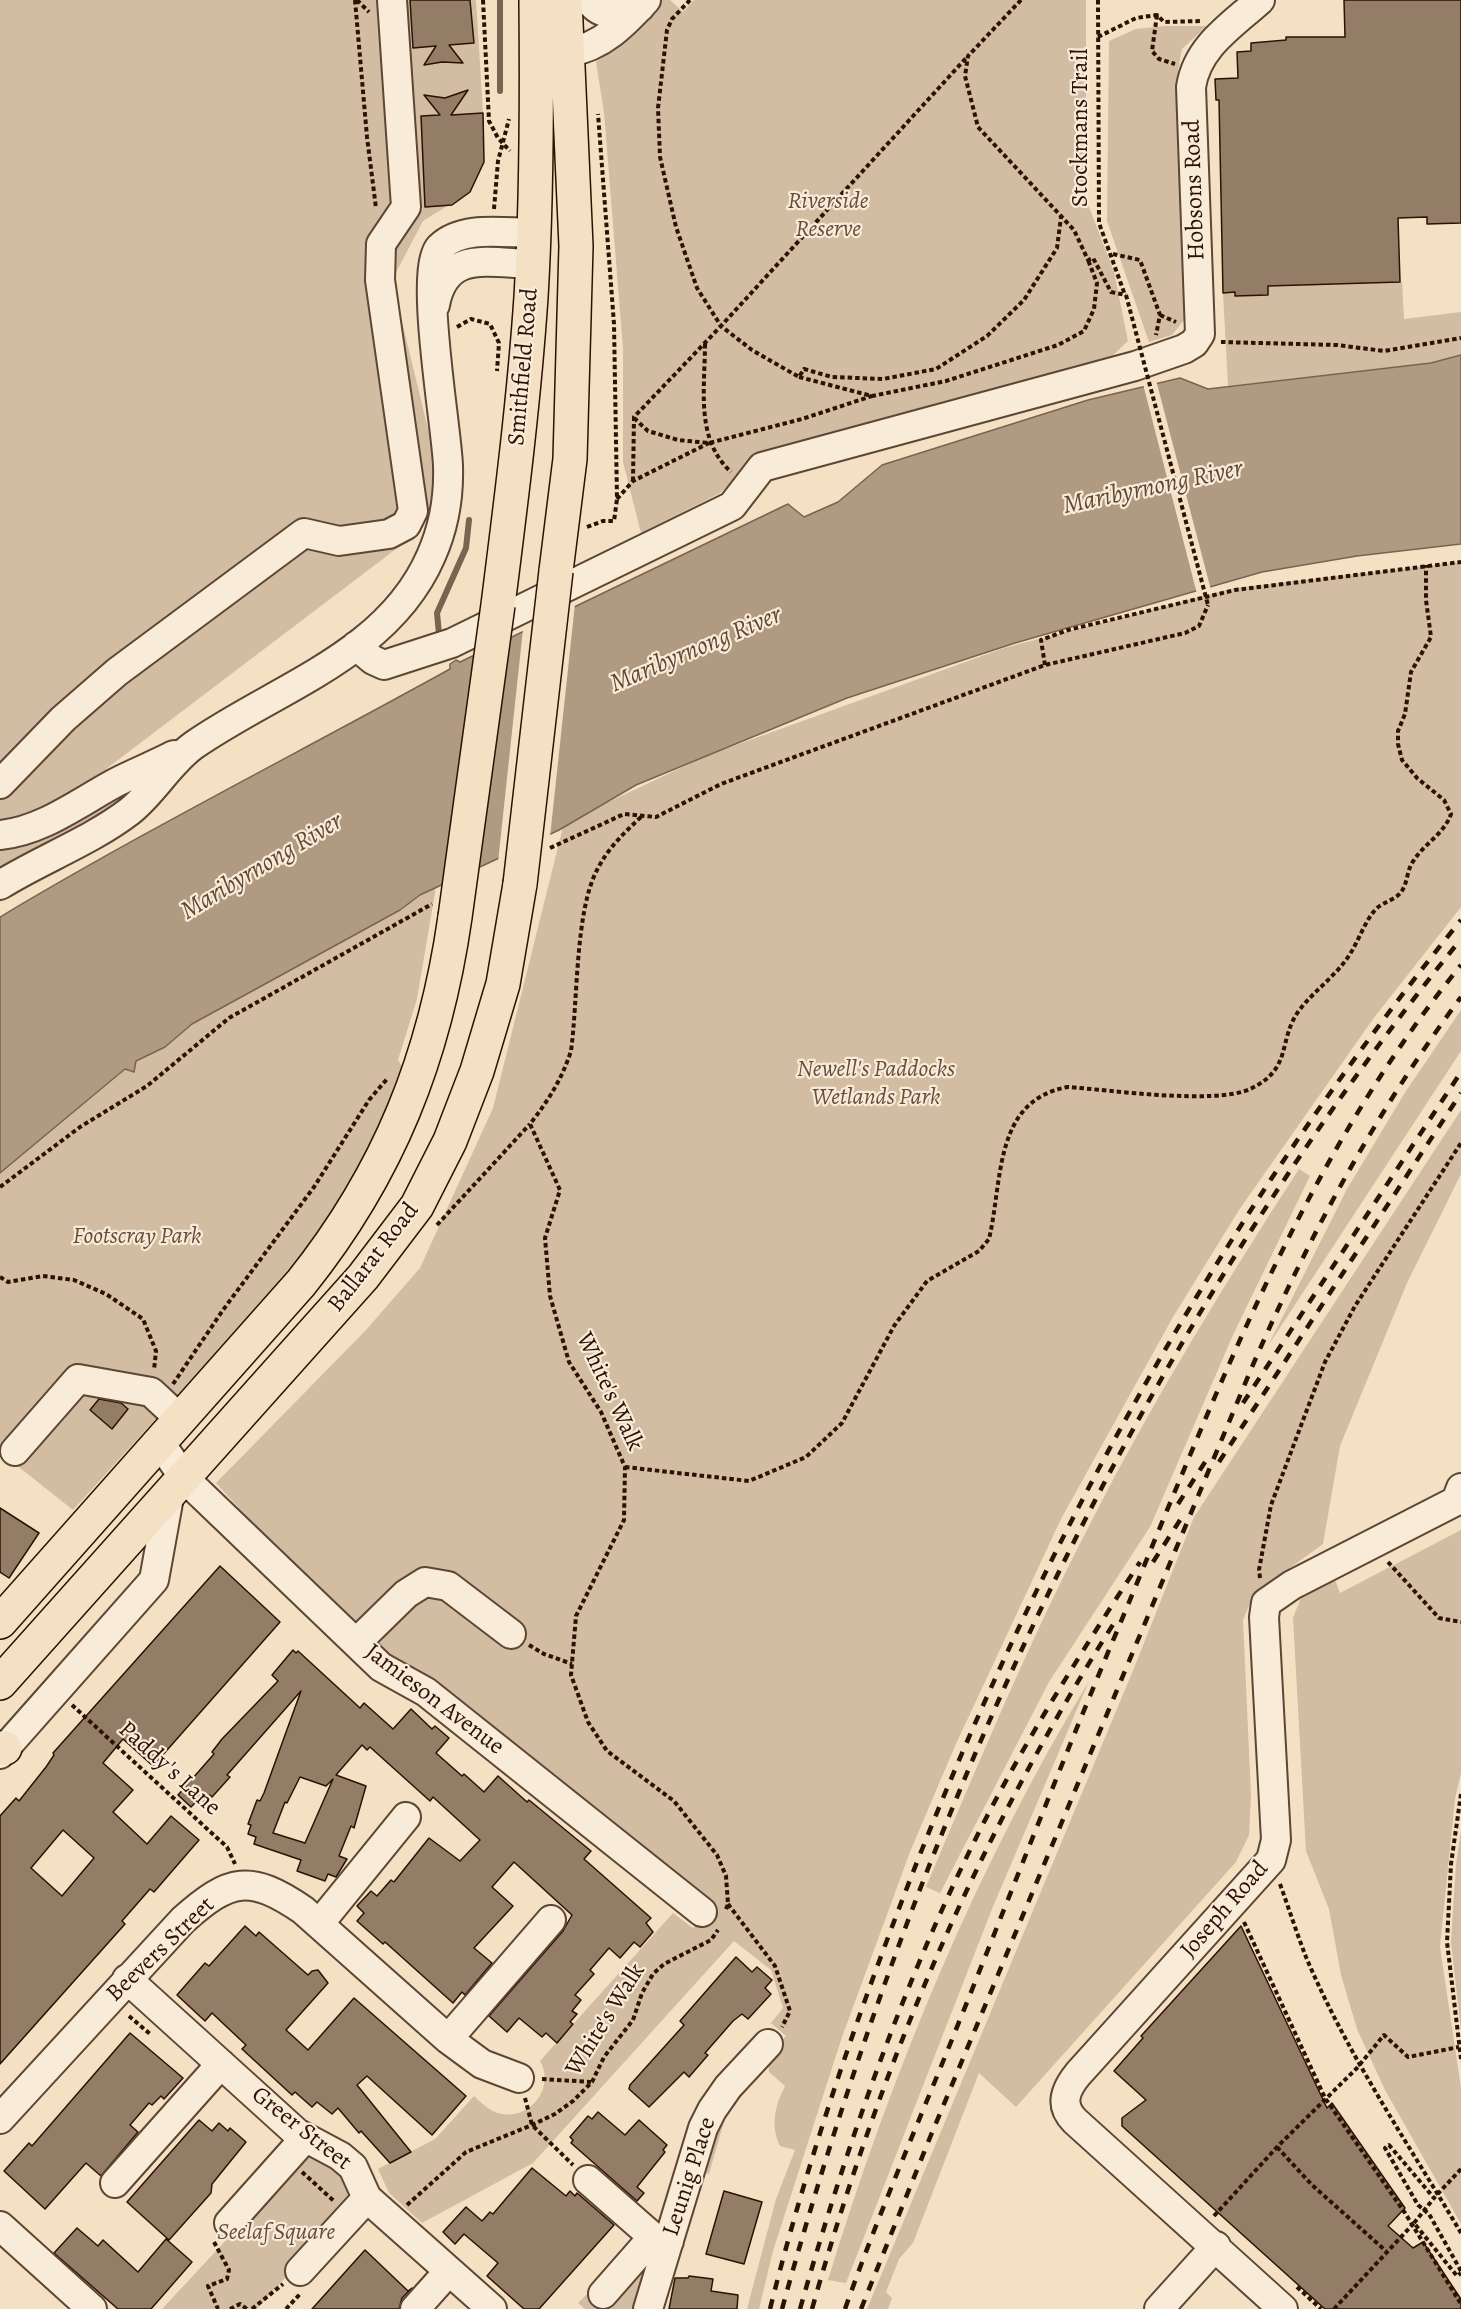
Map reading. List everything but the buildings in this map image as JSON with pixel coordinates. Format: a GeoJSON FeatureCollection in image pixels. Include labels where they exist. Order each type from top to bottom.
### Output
{"type":"FeatureCollection","features":[{"type":"Feature","properties":{"kind":"highway","name":"Smithfield Road"},"geometry":{"type":"LineString","coordinates":[[482,732],[516,462],[533,248],[536,0]]}},
{"type":"Feature","properties":{"kind":"highway","name":"Smithfield Road"},"geometry":{"type":"LineString","coordinates":[[538,726],[570,459],[576,246],[565,0]]}},
{"type":"Feature","properties":{"kind":"highway"},"geometry":{"type":"LineString","coordinates":[[537,53],[569,52]]}},
{"type":"Feature","properties":{"kind":"highway"},"geometry":{"type":"LineString","coordinates":[[533,248],[576,246]]}},
{"type":"Feature","properties":{"kind":"highway","name":"Ballarat Road"},"geometry":{"type":"LineString","coordinates":[[0,1683],[177,1488],[363,1277],[397,1235],[421,1198],[450,1142],[477,1071],[502,984],[520,884],[538,726]]}},
{"type":"Feature","properties":{"kind":"highway","name":"Ballarat Road"},"geometry":{"type":"LineString","coordinates":[[0,1622],[163,1414],[332,1244],[378,1168],[428,1045],[446,973],[482,732]]}},
{"type":"Feature","properties":{"kind":"street"},"geometry":{"type":"LineString","coordinates":[[0,784],[63,719],[117,672],[304,533],[339,541],[389,534],[406,525],[413,511],[380,280],[381,244],[406,207],[392,0]]}},
{"type":"Feature","properties":{"kind":"street"},"geometry":{"type":"LineString","coordinates":[[589,0],[598,10],[610,13],[626,12],[643,3]]}},
{"type":"Feature","properties":{"kind":"street"},"geometry":{"type":"LineString","coordinates":[[1193,69],[1202,54],[1260,0]]}},
{"type":"Feature","properties":{"kind":"street"},"geometry":{"type":"LineString","coordinates":[[569,52],[599,41],[643,3]]}},
{"type":"Feature","properties":{"kind":"street","name":"Hobsons Road"},"geometry":{"type":"LineString","coordinates":[[1193,69],[1191,87],[1200,334]]}},
{"type":"Feature","properties":{"kind":"street"},"geometry":{"type":"LineString","coordinates":[[0,835],[16,833],[68,811],[114,784],[197,743],[313,676],[357,646],[413,590],[431,556],[443,521],[448,466],[434,328],[431,273],[436,252],[459,236],[492,233],[533,248]]}},
{"type":"Feature","properties":{"kind":"street"},"geometry":{"type":"LineString","coordinates":[[434,328],[436,296],[443,279],[453,268],[533,248]]}},
{"type":"Feature","properties":{"kind":"street"},"geometry":{"type":"LineString","coordinates":[[357,646],[373,660],[384,665],[452,643],[732,506],[762,467],[1135,366],[1184,349],[1194,343],[1200,334]]}},
{"type":"Feature","properties":{"kind":"street"},"geometry":{"type":"LineString","coordinates":[[0,885],[130,810],[197,743]]}},
{"type":"Feature","properties":{"kind":"street"},"geometry":{"type":"LineString","coordinates":[[15,1451],[78,1378],[163,1414]]}},
{"type":"Feature","properties":{"kind":"street","name":"Jamieson Avenue"},"geometry":{"type":"LineString","coordinates":[[163,1414],[177,1488],[357,1642],[381,1667],[426,1692],[715,1908]]}},
{"type":"Feature","properties":{"kind":"street"},"geometry":{"type":"LineString","coordinates":[[2,1750],[154,1580],[177,1488]]}},
{"type":"Feature","properties":{"kind":"street","name":"Joseph Road"},"geometry":{"type":"LineString","coordinates":[[1283,2309],[1075,2121],[1066,2112],[1065,2098],[1078,2074],[1269,1864],[1275,1844],[1264,1614],[1266,1603],[1271,1597],[1371,1543],[1456,1501],[1461,1488]]}},
{"type":"Feature","properties":{"kind":"street"},"geometry":{"type":"LineString","coordinates":[[357,1642],[406,1594],[425,1582],[448,1586],[512,1634]]}},
{"type":"Feature","properties":{"kind":"street"},"geometry":{"type":"LineString","coordinates":[[320,1924],[406,1817]]}},
{"type":"Feature","properties":{"kind":"street","name":"Beevers Street"},"geometry":{"type":"LineString","coordinates":[[0,2119],[128,1978],[204,1902],[242,1885],[260,1887],[278,1893],[320,1924],[448,2039],[482,2064],[519,2078]]}},
{"type":"Feature","properties":{"kind":"street"},"geometry":{"type":"LineString","coordinates":[[448,2039],[551,1920]]}},
{"type":"Feature","properties":{"kind":"street","name":"Greer Street"},"geometry":{"type":"LineString","coordinates":[[128,1978],[221,2064],[296,2148],[340,2156],[353,2167],[362,2181],[359,2207],[392,2220],[492,2309]]}},
{"type":"Feature","properties":{"kind":"street","name":"Leunig Place"},"geometry":{"type":"LineString","coordinates":[[648,2309],[662,2245],[712,2110],[768,2044]]}},
{"type":"Feature","properties":{"kind":"street"},"geometry":{"type":"LineString","coordinates":[[115,2183],[221,2064]]}},
{"type":"Feature","properties":{"kind":"street"},"geometry":{"type":"LineString","coordinates":[[229,2223],[296,2148]]}},
{"type":"Feature","properties":{"kind":"street"},"geometry":{"type":"LineString","coordinates":[[588,2180],[662,2245],[603,2294]]}},
{"type":"Feature","properties":{"kind":"street"},"geometry":{"type":"LineString","coordinates":[[300,2271],[359,2207]]}},
{"type":"Feature","properties":{"kind":"street"},"geometry":{"type":"LineString","coordinates":[[0,2226],[92,2309]]}},
{"type":"Feature","properties":{"kind":"street"},"geometry":{"type":"LineString","coordinates":[[1159,2309],[1208,2239]]}},
{"type":"Feature","properties":{"kind":"street"},"geometry":{"type":"LineString","coordinates":[[0,2250],[66,2309]]}},
{"type":"Feature","properties":{"kind":"street"},"geometry":{"type":"LineString","coordinates":[[416,2309],[449,2271]]}},
{"type":"Feature","properties":{"kind":"path"},"geometry":{"type":"LineString","coordinates":[[355,0],[367,137],[381,244]]}},
{"type":"Feature","properties":{"kind":"path"},"geometry":{"type":"LineString","coordinates":[[483,0],[489,121],[520,166],[535,178]]}},
{"type":"Feature","properties":{"kind":"path"},"geometry":{"type":"LineString","coordinates":[[690,0],[672,19],[667,30],[658,108],[660,157],[676,227],[697,288],[721,326],[752,350],[799,377],[872,396]]}},
{"type":"Feature","properties":{"kind":"path"},"geometry":{"type":"LineString","coordinates":[[633,481],[634,417],[705,344],[1021,0]]}},
{"type":"Feature","properties":{"kind":"path","name":"Stockmans Trail"},"geometry":{"type":"LineString","coordinates":[[1098,0],[1099,223],[1126,295],[1208,604],[1199,626],[1185,633],[1045,664],[1041,640],[1068,630],[1235,590],[1426,566]]}},
{"type":"Feature","properties":{"kind":"path"},"geometry":{"type":"LineString","coordinates":[[1098,37],[1136,18],[1157,15]]}},
{"type":"Feature","properties":{"kind":"path"},"geometry":{"type":"LineString","coordinates":[[1157,15],[1152,51],[1159,58],[1193,69]]}},
{"type":"Feature","properties":{"kind":"path"},"geometry":{"type":"LineString","coordinates":[[1157,15],[1164,22],[1207,20]]}},
{"type":"Feature","properties":{"kind":"path"},"geometry":{"type":"LineString","coordinates":[[617,499],[633,481],[709,443],[872,396],[946,381],[1058,345],[1084,331],[1094,309],[1097,283],[1088,260],[1074,230],[978,127],[965,76],[968,56]]}},
{"type":"Feature","properties":{"kind":"path"},"geometry":{"type":"LineString","coordinates":[[583,530],[595,523],[614,521],[617,499],[614,324],[597,102]]}},
{"type":"Feature","properties":{"kind":"path"},"geometry":{"type":"LineString","coordinates":[[492,233],[498,161],[503,144]]}},
{"type":"Feature","properties":{"kind":"path"},"geometry":{"type":"LineString","coordinates":[[799,377],[804,369],[832,377],[883,379],[936,369],[987,336],[1024,300],[1057,248],[1061,217]]}},
{"type":"Feature","properties":{"kind":"path"},"geometry":{"type":"LineString","coordinates":[[1112,254],[1140,261],[1160,315],[1200,334],[1224,342],[1337,345],[1384,351],[1461,338]]}},
{"type":"Feature","properties":{"kind":"path"},"geometry":{"type":"LineString","coordinates":[[1088,260],[1093,258],[1111,292],[1126,295]]}},
{"type":"Feature","properties":{"kind":"path"},"geometry":{"type":"LineString","coordinates":[[705,344],[705,426],[709,443],[716,458],[749,484]]}},
{"type":"Feature","properties":{"kind":"path"},"geometry":{"type":"LineString","coordinates":[[634,417],[648,431],[678,440],[709,443]]}},
{"type":"Feature","properties":{"kind":"path"},"geometry":{"type":"LineString","coordinates":[[625,1467],[749,1481],[806,1457],[842,1423],[894,1326],[927,1281],[979,1251],[988,1239],[1012,1125],[1030,1102],[1050,1091],[1068,1087],[1224,1096],[1250,1089],[1276,1070],[1282,1059],[1290,1027],[1301,1008],[1350,955],[1374,911],[1383,902],[1398,896],[1403,891],[1413,860],[1429,841],[1442,831],[1450,814],[1444,800],[1401,760],[1398,731],[1405,714],[1411,672],[1431,637],[1426,600],[1426,566],[1461,562]]}},
{"type":"Feature","properties":{"kind":"path"},"geometry":{"type":"LineString","coordinates":[[430,1232],[530,1124],[550,1098],[564,1072],[571,1051],[586,897],[597,871],[613,844],[641,817]]}},
{"type":"Feature","properties":{"kind":"path"},"geometry":{"type":"LineString","coordinates":[[163,1414],[223,1310],[314,1187],[369,1100],[392,1073]]}},
{"type":"Feature","properties":{"kind":"path","name":"White's Walk"},"geometry":{"type":"LineString","coordinates":[[392,2220],[466,2152],[555,2114],[592,2082],[604,2057],[633,2020],[642,1993],[653,1974],[664,1964],[711,1941],[719,1930],[715,1908],[726,1876],[717,1855],[674,1801],[607,1751],[588,1722],[571,1675],[576,1616],[624,1520],[625,1467],[600,1412],[569,1362],[550,1296],[545,1238],[560,1190],[530,1124]]}},
{"type":"Feature","properties":{"kind":"path"},"geometry":{"type":"LineString","coordinates":[[1259,1570],[1271,1505],[1325,1362],[1355,1306],[1461,1143]]}},
{"type":"Feature","properties":{"kind":"path"},"geometry":{"type":"LineString","coordinates":[[0,1277],[8,1282],[43,1276],[74,1280],[106,1294],[143,1319],[156,1351],[163,1414]]}},
{"type":"Feature","properties":{"kind":"path"},"geometry":{"type":"LineString","coordinates":[[1371,1543],[1438,1618],[1461,1622]]}},
{"type":"Feature","properties":{"kind":"path"},"geometry":{"type":"LineString","coordinates":[[512,1634],[544,1654],[572,1664]]}},
{"type":"Feature","properties":{"kind":"path","name":"Paddy's Lane"},"geometry":{"type":"LineString","coordinates":[[56,1691],[227,1847],[239,1872],[242,1885]]}},
{"type":"Feature","properties":{"kind":"path"},"geometry":{"type":"LineString","coordinates":[[1461,1794],[1451,1864],[1447,1942],[1461,2059]]}},
{"type":"Feature","properties":{"kind":"path"},"geometry":{"type":"LineString","coordinates":[[1279,1881],[1307,1958],[1360,2064],[1436,2196],[1461,2233]]}},
{"type":"Feature","properties":{"kind":"path"},"geometry":{"type":"LineString","coordinates":[[1235,1902],[1325,2098],[1412,2224],[1461,2304]]}},
{"type":"Feature","properties":{"kind":"path"},"geometry":{"type":"LineString","coordinates":[[715,1908],[775,1966],[790,2011],[786,2022],[768,2044]]}},
{"type":"Feature","properties":{"kind":"path"},"geometry":{"type":"LineString","coordinates":[[1208,2239],[1277,2147],[1360,2064],[1384,2035],[1408,2057],[1459,2047]]}},
{"type":"Feature","properties":{"kind":"path"},"geometry":{"type":"LineString","coordinates":[[588,2180],[532,2125],[519,2078],[592,2082]]}},
{"type":"Feature","properties":{"kind":"path"},"geometry":{"type":"LineString","coordinates":[[1412,2224],[1457,2276],[1461,2272],[1385,2148],[1389,2145],[1436,2196]]}},
{"type":"Feature","properties":{"kind":"path"},"geometry":{"type":"LineString","coordinates":[[1277,2147],[1312,2186],[1386,2251]]}},
{"type":"Feature","properties":{"kind":"path"},"geometry":{"type":"LineString","coordinates":[[296,2148],[359,2207]]}},
{"type":"Feature","properties":{"kind":"path"},"geometry":{"type":"LineString","coordinates":[[1334,2309],[1461,2169]]}},
{"type":"Feature","properties":{"kind":"path"},"geometry":{"type":"LineString","coordinates":[[218,2309],[208,2286],[227,2279],[229,2270],[213,2241],[229,2223]]}},
{"type":"Feature","properties":{"kind":"path"},"geometry":{"type":"LineString","coordinates":[[252,2309],[300,2271]]}},
{"type":"Feature","properties":{"kind":"path"},"geometry":{"type":"LineString","coordinates":[[230,2309],[240,2304],[247,2309]]}},
{"type":"Feature","properties":{"kind":"green space"},"geometry":{"type":"Polygon","coordinates":[[[0,0],[476,0],[483,113],[470,192],[423,221],[392,280],[440,479],[426,520],[400,546],[106,769],[138,824],[30,881],[0,902],[0,0]]]}},
{"type":"Feature","properties":{"kind":"green space","name":"Riverside Reserve"},"geometry":{"type":"Polygon","coordinates":[[[661,0],[670,0],[683,12],[694,0],[1086,0],[1086,199],[1114,272],[1128,341],[1110,358],[758,459],[720,493],[641,533],[623,462],[623,349],[604,112],[596,62],[617,47],[661,0]]]}},
{"type":"Feature","properties":{"kind":"green space"},"geometry":{"type":"Polygon","coordinates":[[[1207,26],[1182,49],[1177,76],[1184,320],[1172,335],[1149,342],[1107,221],[1109,41],[1136,29],[1207,26]]]}},
{"type":"Feature","properties":{"kind":"green space"},"geometry":{"type":"Polygon","coordinates":[[[1402,282],[1404,319],[1461,312],[1461,355],[1431,363],[1228,386],[1223,293],[1235,292],[1236,296],[1268,295],[1268,286],[1402,282]]]}},
{"type":"Feature","properties":{"kind":"green space","name":"Newell's Paddocks Wetlands Park"},"geometry":{"type":"Polygon","coordinates":[[[1461,562],[1461,907],[1373,1019],[1239,1210],[1173,1317],[1061,1519],[955,1746],[910,1852],[842,2037],[773,2251],[759,2309],[747,2309],[776,2199],[795,2150],[780,2146],[777,2138],[775,2116],[785,2086],[769,2072],[768,2055],[786,2036],[771,2023],[783,2008],[771,1970],[734,1941],[533,2163],[422,2223],[389,2193],[378,2169],[435,2139],[474,2096],[490,2110],[502,2114],[513,2114],[531,2106],[538,2099],[545,2081],[540,2061],[673,1913],[693,1928],[712,1903],[385,1657],[361,1626],[288,1562],[216,1483],[366,1330],[420,1268],[493,1108],[564,823],[706,756],[1004,648],[1235,588],[1461,562]]]}},
{"type":"Feature","properties":{"kind":"green space","name":"Footscray Park"},"geometry":{"type":"Polygon","coordinates":[[[436,887],[417,999],[398,1060],[403,1068],[362,1162],[341,1200],[295,1266],[73,1510],[0,1452],[0,1173],[126,1069],[134,1071],[136,1061],[165,1047],[192,1024],[436,887]]]}},
{"type":"Feature","properties":{"kind":"green space"},"geometry":{"type":"Polygon","coordinates":[[[1461,1010],[1461,1051],[1268,1346],[1347,1189],[1406,1091],[1461,1010]]]}},
{"type":"Feature","properties":{"kind":"green space"},"geometry":{"type":"Polygon","coordinates":[[[1461,1110],[1461,1174],[1407,1283],[1340,1446],[1323,1544],[1254,1594],[1243,1620],[1251,1795],[1249,1835],[1236,1862],[1016,2107],[979,2073],[913,2243],[899,2259],[886,2292],[892,2298],[888,2309],[867,2309],[1134,1668],[1194,1517],[1461,1110]]]}},
{"type":"Feature","properties":{"kind":"green space"},"geometry":{"type":"Polygon","coordinates":[[[1299,1169],[1310,1176],[1233,1335],[1150,1527],[1049,1682],[940,1893],[926,1887],[1026,1656],[1092,1520],[1191,1342],[1299,1169]]]}},
{"type":"Feature","properties":{"kind":"green space"},"geometry":{"type":"Polygon","coordinates":[[[1461,1530],[1461,1773],[1455,1799],[1440,1947],[1461,2088],[1461,2224],[1385,2090],[1357,2029],[1341,1975],[1329,1909],[1306,1851],[1293,1618],[1304,1590],[1333,1575],[1340,1593],[1461,1530]]]}},
{"type":"Feature","properties":{"kind":"green space"},"geometry":{"type":"Polygon","coordinates":[[[1089,1681],[992,1909],[846,2283],[828,2280],[880,2125],[940,1972],[1010,1824],[1089,1681]]]}},
{"type":"Feature","properties":{"kind":"green space"},"geometry":{"type":"Polygon","coordinates":[[[1461,1830],[1461,2031],[1451,1942],[1456,1865],[1461,1830]]]}},
{"type":"Feature","properties":{"kind":"green space"},"geometry":{"type":"Polygon","coordinates":[[[742,2084],[747,2089],[725,2118],[709,2174],[701,2172],[712,2131],[742,2084]]]}},
{"type":"Feature","properties":{"kind":"green space","name":"Seelaf Square"},"geometry":{"type":"Polygon","coordinates":[[[308,2152],[329,2156],[353,2189],[348,2208],[257,2309],[162,2309],[308,2152]]]}},
{"type":"Feature","properties":{"kind":"green space"},"geometry":{"type":"Polygon","coordinates":[[[654,2246],[637,2305],[632,2309],[585,2309],[578,2303],[591,2290],[654,2246]]]}},
{"type":"Feature","properties":{"kind":"water","name":"Maribyrnong River"},"geometry":{"type":"Polygon","coordinates":[[[1461,355],[1461,544],[1357,556],[1262,572],[1015,643],[847,698],[636,785],[559,830],[420,895],[400,910],[192,1024],[165,1047],[136,1061],[134,1072],[125,1069],[0,1173],[0,917],[55,884],[450,669],[450,664],[456,660],[460,662],[788,504],[804,517],[838,502],[882,465],[1088,400],[1180,378],[1208,389],[1431,363],[1461,355]]]}},
{"type":"Feature","properties":{"kind":"pier"},"geometry":{"type":"Polygon","coordinates":[[[1156,380],[1211,590],[1197,594],[1143,384],[1156,380]]]}},
{"type":"Feature","properties":{"kind":"pier"},"geometry":{"type":"Polygon","coordinates":[[[575,604],[550,837],[498,862],[523,629],[575,604]]]}},
{"type":"Feature","properties":{"kind":"waterway"},"geometry":{"type":"LineString","coordinates":[[500,0],[500,91]]}},
{"type":"Feature","properties":{"kind":"waterway"},"geometry":{"type":"LineString","coordinates":[[439,634],[437,613],[466,548],[469,520]]}},
{"type":"Feature","properties":{"kind":"railway"},"geometry":{"type":"LineString","coordinates":[[770,2309],[818,2139],[875,1972],[917,1862],[970,1736],[1027,1611],[1088,1489],[1153,1370],[1223,1253],[1298,1139],[1377,1028],[1461,920]]}},
{"type":"Feature","properties":{"kind":"railway"},"geometry":{"type":"LineString","coordinates":[[782,2309],[837,2124],[900,1942],[971,1763],[1051,1589],[1139,1419],[1237,1253],[1344,1093],[1461,939]]}},
{"type":"Feature","properties":{"kind":"railway"},"geometry":{"type":"LineString","coordinates":[[845,2309],[885,2204],[1096,1681],[1189,1457],[1265,1285],[1307,1201],[1353,1120],[1404,1041],[1461,965]]}},
{"type":"Feature","properties":{"kind":"railway"},"geometry":{"type":"LineString","coordinates":[[861,2309],[931,2135],[1274,1318],[1346,1176],[1400,1085],[1461,997]]}},
{"type":"Feature","properties":{"kind":"railway"},"geometry":{"type":"LineString","coordinates":[[1243,1403],[1461,1072]]}},
{"type":"Feature","properties":{"kind":"railway"},"geometry":{"type":"LineString","coordinates":[[1219,1462],[1461,1093]]}},
{"type":"Feature","properties":{"kind":"railway"},"geometry":{"type":"LineString","coordinates":[[1178,1504],[1207,1459]]}},
{"type":"Feature","properties":{"kind":"railway"},"geometry":{"type":"LineString","coordinates":[[1153,1562],[1182,1517]]}},
{"type":"Feature","properties":{"kind":"railway"},"geometry":{"type":"LineString","coordinates":[[800,2309],[837,2186],[879,2063],[927,1943],[1000,1792],[1078,1659],[1140,1562]]}},
{"type":"Feature","properties":{"kind":"railway"},"geometry":{"type":"LineString","coordinates":[[812,2309],[839,2217],[869,2128],[902,2040],[938,1955],[976,1870],[1018,1787],[1114,1623]]}}]}
